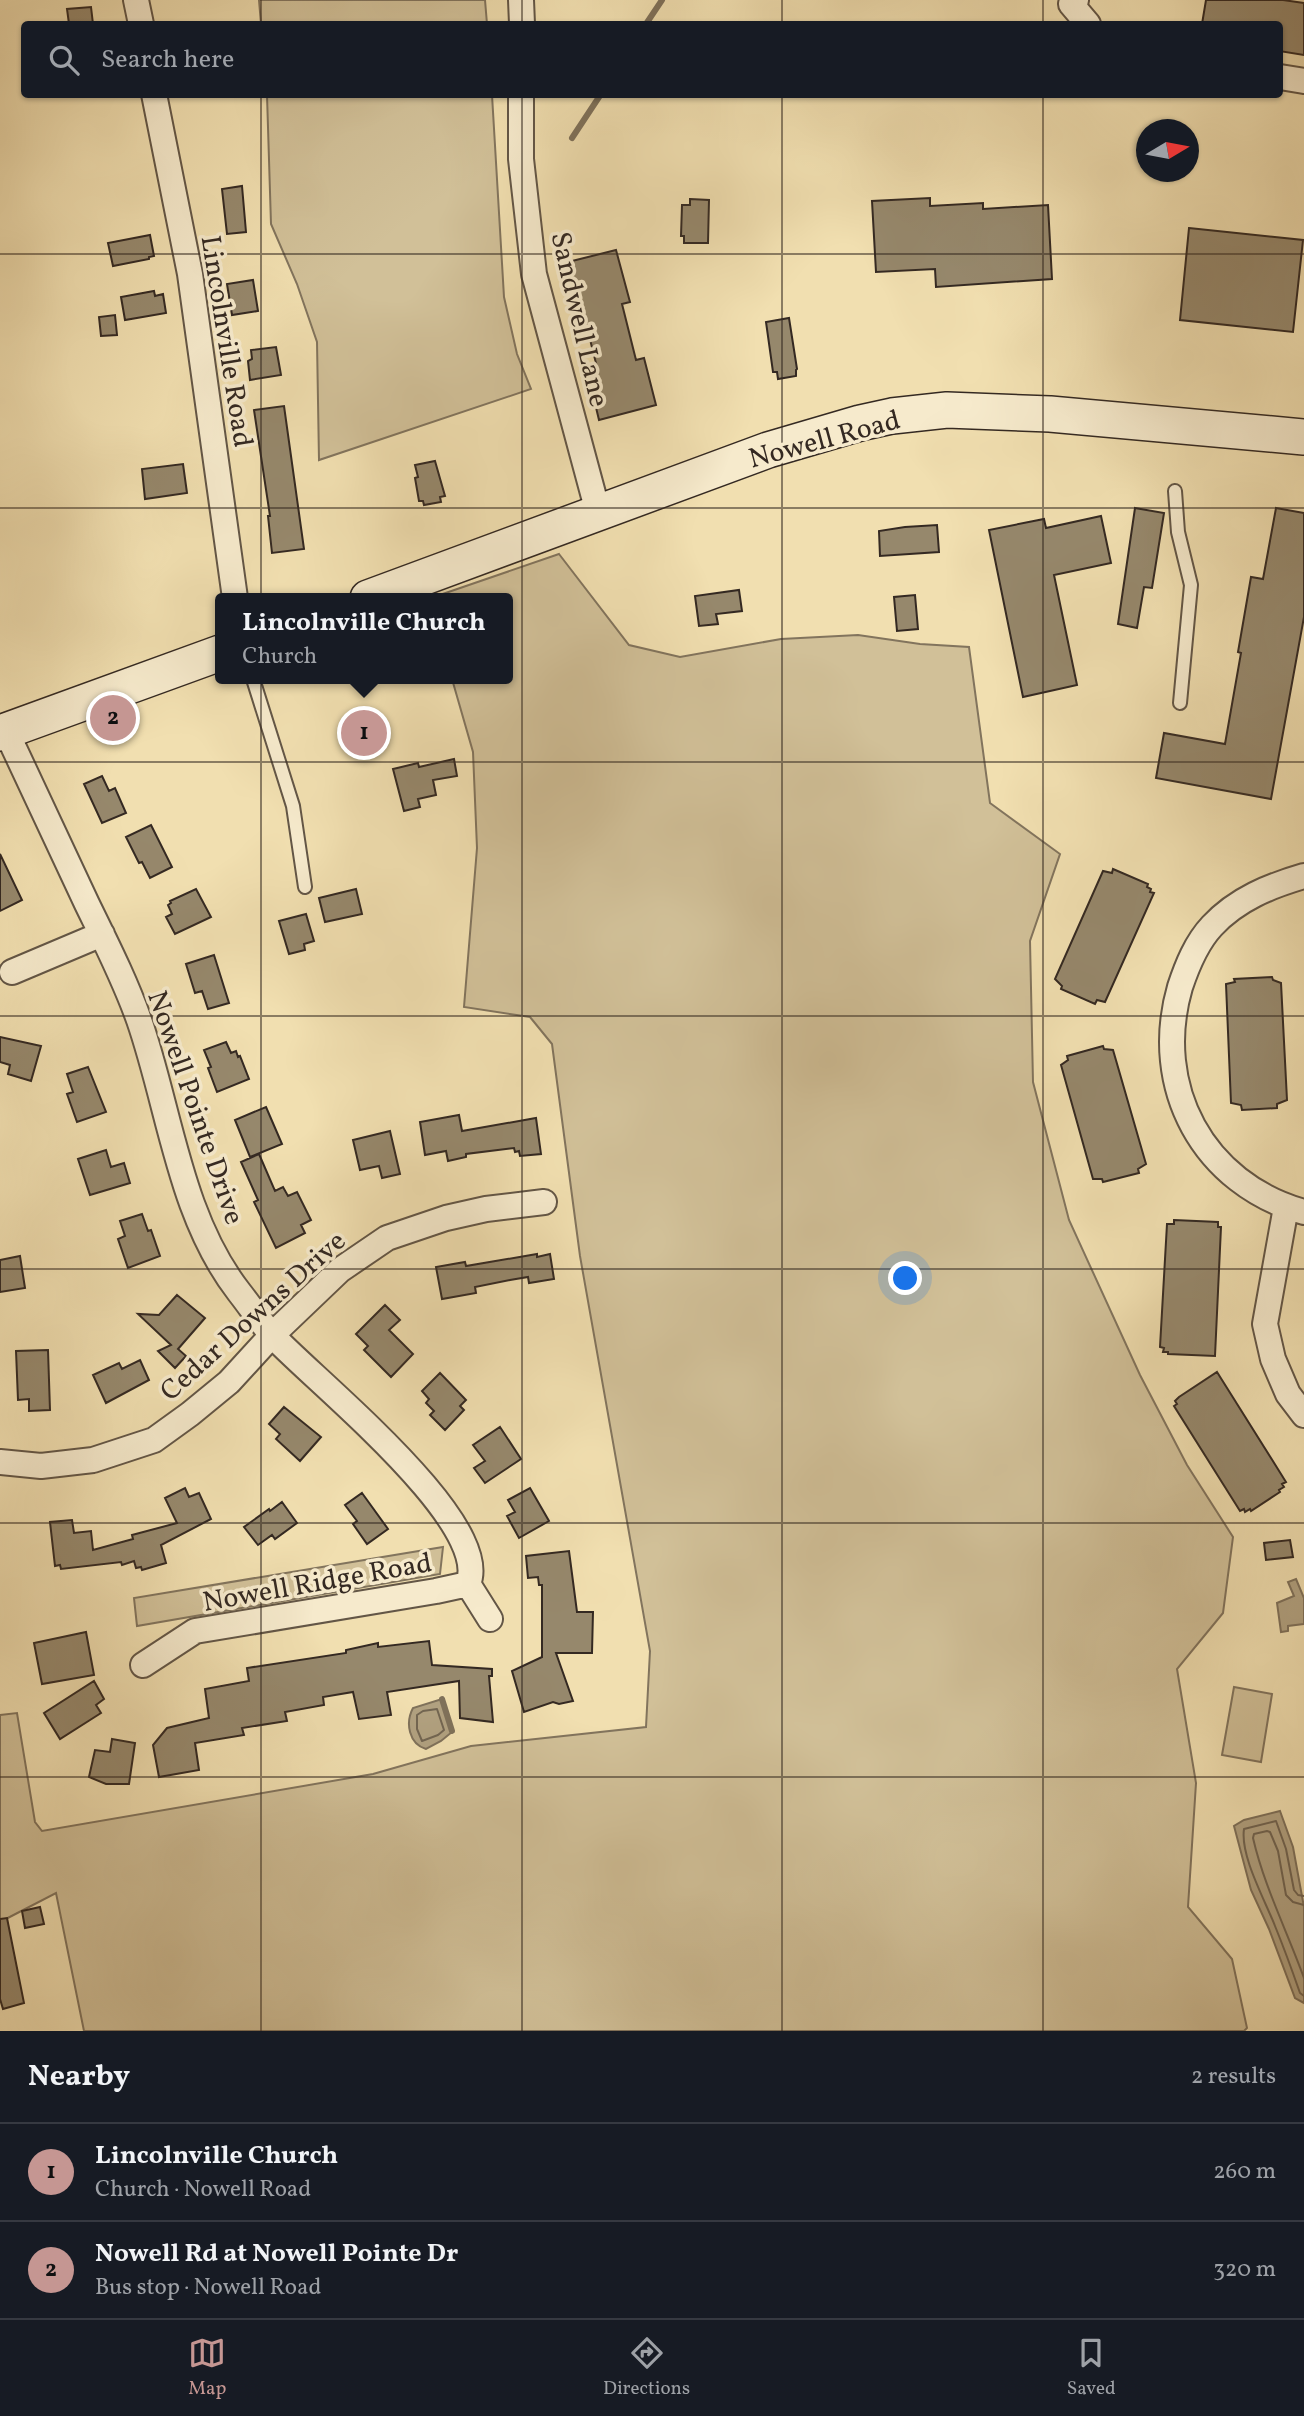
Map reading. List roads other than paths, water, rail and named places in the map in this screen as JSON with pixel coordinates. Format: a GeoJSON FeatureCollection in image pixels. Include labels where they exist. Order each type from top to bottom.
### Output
{"type":"FeatureCollection","features":[{"type":"Feature","properties":{"kind":"street"},"geometry":{"type":"LineString","coordinates":[[136,0],[140,21]]}},
{"type":"Feature","properties":{"kind":"street"},"geometry":{"type":"LineString","coordinates":[[521,0],[522,21]]}},
{"type":"Feature","properties":{"kind":"street"},"geometry":{"type":"LineString","coordinates":[[1076,0],[1071,4],[1085,21]]}},
{"type":"Feature","properties":{"kind":"street"},"geometry":{"type":"LineString","coordinates":[[1283,78],[1304,81]]}},
{"type":"Feature","properties":{"kind":"street","name":"Lincolnville Road"},"geometry":{"type":"LineString","coordinates":[[155,98],[190,275],[234,593]]}},
{"type":"Feature","properties":{"kind":"street","name":"Sandwell Lane"},"geometry":{"type":"LineString","coordinates":[[521,98],[521,159],[534,274],[598,512]]}},
{"type":"Feature","properties":{"kind":"street","name":"Nowell Road"},"geometry":{"type":"LineString","coordinates":[[381,593],[757,454],[868,421],[919,413],[971,410],[1051,414],[1304,437]]}},
{"type":"Feature","properties":{"kind":"street"},"geometry":{"type":"LineString","coordinates":[[3,732],[215,655]]}},
{"type":"Feature","properties":{"kind":"street","name":"Nowell Pointe Drive"},"geometry":{"type":"LineString","coordinates":[[3,732],[102,934],[139,1020],[174,1147],[200,1223],[231,1282],[272,1335],[375,1432],[415,1475],[449,1516],[469,1559]]}},
{"type":"Feature","properties":{"kind":"street"},"geometry":{"type":"LineString","coordinates":[[1304,876],[1271,886],[1234,906],[1210,927],[1187,964],[1173,1013],[1173,1056],[1179,1096],[1200,1140],[1233,1177],[1295,1209],[1265,1324],[1273,1359],[1288,1394],[1304,1415]]}},
{"type":"Feature","properties":{"kind":"street"},"geometry":{"type":"LineString","coordinates":[[12,972],[102,934]]}},
{"type":"Feature","properties":{"kind":"street","name":"Cedar Downs Drive"},"geometry":{"type":"LineString","coordinates":[[0,1462],[41,1465],[93,1460],[154,1440],[229,1382],[272,1335],[340,1270],[387,1238],[459,1215],[544,1202]]}},
{"type":"Feature","properties":{"kind":"street","name":"Nowell Ridge Road"},"geometry":{"type":"LineString","coordinates":[[468,1584],[472,1575],[469,1559]]}},
{"type":"Feature","properties":{"kind":"street","name":"Nowell Ridge Road"},"geometry":{"type":"LineString","coordinates":[[468,1584],[490,1619]]}},
{"type":"Feature","properties":{"kind":"street","name":"Nowell Ridge Road"},"geometry":{"type":"LineString","coordinates":[[143,1665],[195,1631],[468,1584]]}},
{"type":"Feature","properties":{"kind":"lane"},"geometry":{"type":"LineString","coordinates":[[1175,491],[1178,532],[1191,585],[1181,702]]}},
{"type":"Feature","properties":{"kind":"lane"},"geometry":{"type":"LineString","coordinates":[[255,684],[293,806],[305,887]]}},
{"type":"Feature","properties":{"kind":"water"},"geometry":{"type":"Polygon","coordinates":[[[1296,1579],[1304,1598],[1304,1624],[1288,1626],[1288,1631],[1281,1632],[1277,1603],[1294,1596],[1288,1582],[1296,1579]]]}},
{"type":"Feature","properties":{"kind":"water"},"geometry":{"type":"Polygon","coordinates":[[[442,1699],[452,1732],[426,1749],[412,1738],[409,1720],[413,1708],[442,1699]]]}},
{"type":"Feature","properties":{"kind":"water"},"geometry":{"type":"Polygon","coordinates":[[[1280,1811],[1293,1847],[1304,1907],[1304,2003],[1295,1998],[1251,1890],[1234,1826],[1244,1820],[1280,1811]]]}},
{"type":"Feature","properties":{"kind":"waterway"},"geometry":{"type":"LineString","coordinates":[[648,21],[662,0]]}},
{"type":"Feature","properties":{"kind":"waterway"},"geometry":{"type":"LineString","coordinates":[[572,138],[598,98]]}},
{"type":"Feature","properties":{"kind":"waterway"},"geometry":{"type":"LineString","coordinates":[[442,1699],[452,1731]]}},
{"type":"Feature","properties":{"kind":"place","name":"Nowell Rd at Nowell Pointe Dr"},"geometry":{"type":"Point","coordinates":[113,718]}},
{"type":"Feature","properties":{"kind":"place","name":"Lincolnville Church"},"geometry":{"type":"Point","coordinates":[364,733]}}]}
